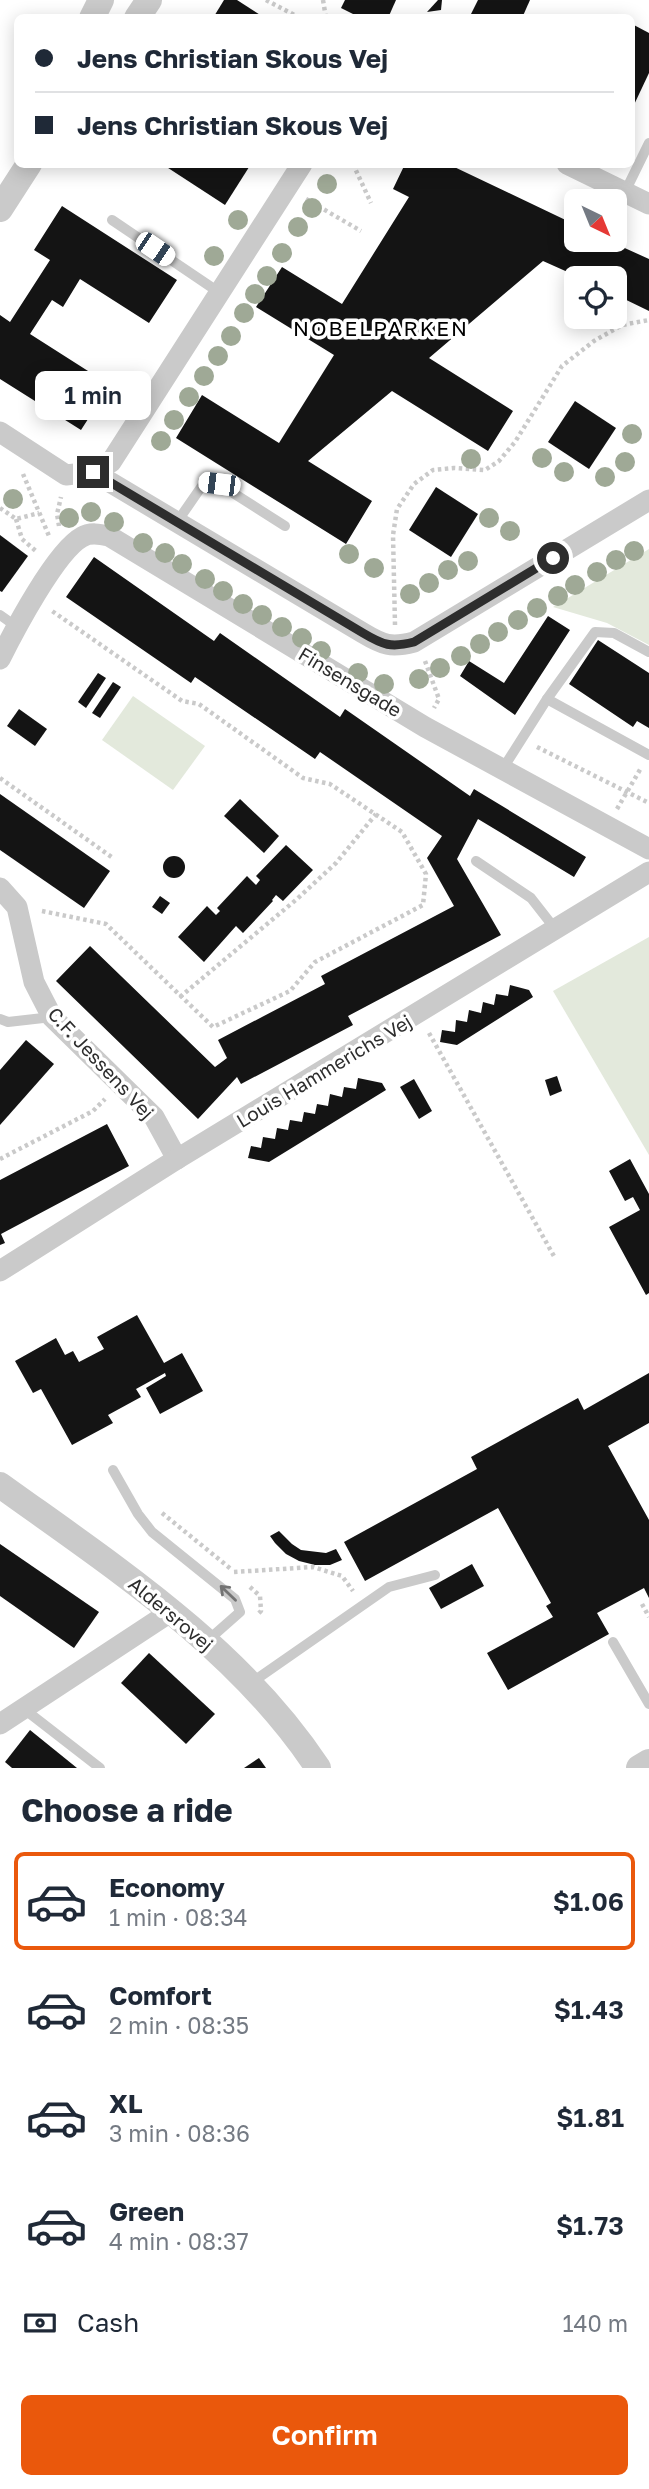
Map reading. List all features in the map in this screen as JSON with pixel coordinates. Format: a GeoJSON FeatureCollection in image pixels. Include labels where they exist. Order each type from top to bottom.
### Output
{"type":"FeatureCollection","features":[{"type":"Feature","properties":{"kind":"street"},"geometry":{"type":"LineString","coordinates":[[0,209],[26,168]]}},
{"type":"Feature","properties":{"kind":"street"},"geometry":{"type":"LineString","coordinates":[[4,435],[66,475],[93,472],[111,462],[300,168]]}},
{"type":"Feature","properties":{"kind":"street"},"geometry":{"type":"LineString","coordinates":[[575,168],[619,189]]}},
{"type":"Feature","properties":{"kind":"street"},"geometry":{"type":"LineString","coordinates":[[627,193],[649,204]]}},
{"type":"Feature","properties":{"kind":"street"},"geometry":{"type":"LineString","coordinates":[[93,472],[378,642],[395,647],[414,642],[649,500]]}},
{"type":"Feature","properties":{"kind":"street","name":"Finsensgade"},"geometry":{"type":"LineString","coordinates":[[65,553],[83,536],[100,533],[109,536],[413,720],[649,849]]}},
{"type":"Feature","properties":{"kind":"street"},"geometry":{"type":"LineString","coordinates":[[0,659],[8,621],[34,598],[65,553]]}},
{"type":"Feature","properties":{"kind":"street","name":"Louis Hammerichs Vej"},"geometry":{"type":"LineString","coordinates":[[0,1271],[177,1159],[649,872]]}},
{"type":"Feature","properties":{"kind":"street","name":"C.F. Jessens Vej"},"geometry":{"type":"LineString","coordinates":[[0,888],[17,907],[34,982],[52,1017],[154,1117],[177,1159]]}},
{"type":"Feature","properties":{"kind":"street","name":"Aldersrovej"},"geometry":{"type":"LineString","coordinates":[[0,1485],[172,1611],[249,1685],[318,1768]]}},
{"type":"Feature","properties":{"kind":"street"},"geometry":{"type":"LineString","coordinates":[[0,1724],[172,1611]]}},
{"type":"Feature","properties":{"kind":"street"},"geometry":{"type":"LineString","coordinates":[[639,1768],[649,1762]]}},
{"type":"Feature","properties":{"kind":"lane"},"geometry":{"type":"LineString","coordinates":[[626,189],[649,143]]}},
{"type":"Feature","properties":{"kind":"lane"},"geometry":{"type":"LineString","coordinates":[[112,220],[220,293]]}},
{"type":"Feature","properties":{"kind":"lane"},"geometry":{"type":"LineString","coordinates":[[177,522],[204,483],[219,484],[285,526]]}},
{"type":"Feature","properties":{"kind":"lane"},"geometry":{"type":"LineString","coordinates":[[502,771],[547,699],[595,632],[614,633],[649,652]]}},
{"type":"Feature","properties":{"kind":"lane"},"geometry":{"type":"LineString","coordinates":[[547,699],[649,755]]}},
{"type":"Feature","properties":{"kind":"lane"},"geometry":{"type":"LineString","coordinates":[[476,861],[531,898],[556,930]]}},
{"type":"Feature","properties":{"kind":"lane"},"geometry":{"type":"LineString","coordinates":[[0,1019],[8,1022],[52,1017]]}},
{"type":"Feature","properties":{"kind":"lane"},"geometry":{"type":"LineString","coordinates":[[113,1470],[138,1514],[152,1532],[236,1599],[240,1612],[206,1642]]}},
{"type":"Feature","properties":{"kind":"lane"},"geometry":{"type":"LineString","coordinates":[[249,1685],[388,1587],[435,1574]]}},
{"type":"Feature","properties":{"kind":"lane"},"geometry":{"type":"LineString","coordinates":[[613,1642],[649,1704]]}},
{"type":"Feature","properties":{"kind":"lane"},"geometry":{"type":"LineString","coordinates":[[24,1709],[100,1768]]}},
{"type":"Feature","properties":{"kind":"path"},"geometry":{"type":"LineString","coordinates":[[266,0],[292,14]]}},
{"type":"Feature","properties":{"kind":"path"},"geometry":{"type":"LineString","coordinates":[[355,168],[371,203]]}},
{"type":"Feature","properties":{"kind":"path"},"geometry":{"type":"LineString","coordinates":[[287,188],[361,231]]}},
{"type":"Feature","properties":{"kind":"path"},"geometry":{"type":"LineString","coordinates":[[395,647],[393,535],[397,509],[414,484],[433,470],[485,470],[499,461],[515,442],[562,366],[594,341],[622,325],[649,320]]}},
{"type":"Feature","properties":{"kind":"path"},"geometry":{"type":"LineString","coordinates":[[4,435],[39,513],[65,553]]}},
{"type":"Feature","properties":{"kind":"path"},"geometry":{"type":"LineString","coordinates":[[65,553],[57,514],[66,475]]}},
{"type":"Feature","properties":{"kind":"path"},"geometry":{"type":"LineString","coordinates":[[0,508],[16,519],[22,539],[26,543]]}},
{"type":"Feature","properties":{"kind":"path"},"geometry":{"type":"LineString","coordinates":[[16,519],[39,513]]}},
{"type":"Feature","properties":{"kind":"path"},"geometry":{"type":"LineString","coordinates":[[17,907],[106,924],[213,1027],[290,991],[315,962],[423,905],[426,874],[402,832],[330,784],[303,778],[199,704],[182,701],[34,598]]}},
{"type":"Feature","properties":{"kind":"path"},"geometry":{"type":"LineString","coordinates":[[429,668],[434,681]]}},
{"type":"Feature","properties":{"kind":"path"},"geometry":{"type":"LineString","coordinates":[[522,739],[649,803]]}},
{"type":"Feature","properties":{"kind":"path"},"geometry":{"type":"LineString","coordinates":[[607,827],[649,755]]}},
{"type":"Feature","properties":{"kind":"path"},"geometry":{"type":"LineString","coordinates":[[0,778],[113,858]]}},
{"type":"Feature","properties":{"kind":"path"},"geometry":{"type":"LineString","coordinates":[[180,997],[336,863],[376,814]]}},
{"type":"Feature","properties":{"kind":"path"},"geometry":{"type":"LineString","coordinates":[[419,1014],[555,1258]]}},
{"type":"Feature","properties":{"kind":"path"},"geometry":{"type":"LineString","coordinates":[[0,1159],[93,1111],[120,1084]]}},
{"type":"Feature","properties":{"kind":"path"},"geometry":{"type":"LineString","coordinates":[[234,1572],[313,1567],[342,1576],[363,1605]]}},
{"type":"Feature","properties":{"kind":"path"},"geometry":{"type":"LineString","coordinates":[[642,1604],[649,1617]]}},
{"type":"Feature","properties":{"kind":"shaded area"},"geometry":{"type":"Polygon","coordinates":[[[649,549],[649,645],[607,623],[553,607],[649,549]]]}},
{"type":"Feature","properties":{"kind":"shaded area"},"geometry":{"type":"Polygon","coordinates":[[[133,696],[205,746],[173,790],[102,740],[133,696]]]}},
{"type":"Feature","properties":{"kind":"shaded area"},"geometry":{"type":"Polygon","coordinates":[[[649,937],[649,1155],[553,991],[649,937]]]}},
{"type":"Feature","properties":{"kind":"building"},"geometry":{"type":"Polygon","coordinates":[[[224,0],[237,0],[259,14],[215,14],[224,0]]]}},
{"type":"Feature","properties":{"kind":"building"},"geometry":{"type":"Polygon","coordinates":[[[345,0],[396,0],[390,14],[353,14],[341,8],[345,0]]]}},
{"type":"Feature","properties":{"kind":"building"},"geometry":{"type":"Polygon","coordinates":[[[438,0],[442,0],[441,10],[427,12],[438,0]]]}},
{"type":"Feature","properties":{"kind":"building"},"geometry":{"type":"Polygon","coordinates":[[[478,0],[530,0],[524,14],[471,14],[478,0]]]}},
{"type":"Feature","properties":{"kind":"building"},"geometry":{"type":"Polygon","coordinates":[[[635,26],[649,33],[649,73],[635,103],[635,26]]]}},
{"type":"Feature","properties":{"kind":"building"},"geometry":{"type":"Polygon","coordinates":[[[168,168],[248,168],[225,205],[168,168]]]}},
{"type":"Feature","properties":{"kind":"building"},"geometry":{"type":"Polygon","coordinates":[[[403,168],[456,168],[564,219],[564,252],[627,252],[627,249],[649,259],[649,311],[627,300],[627,266],[564,266],[564,270],[543,261],[429,358],[513,411],[488,451],[392,391],[308,461],[372,501],[346,544],[176,438],[202,395],[279,443],[334,355],[256,307],[282,267],[342,304],[409,197],[393,189],[403,168]]]}},
{"type":"Feature","properties":{"kind":"building"},"geometry":{"type":"Polygon","coordinates":[[[62,206],[177,280],[149,323],[80,279],[63,307],[52,300],[30,334],[110,385],[81,430],[0,379],[0,315],[10,322],[50,260],[34,250],[62,206]]]}},
{"type":"Feature","properties":{"kind":"building"},"geometry":{"type":"Polygon","coordinates":[[[575,401],[616,428],[589,469],[548,442],[575,401]]]}},
{"type":"Feature","properties":{"kind":"building"},"geometry":{"type":"Polygon","coordinates":[[[436,487],[478,514],[451,557],[409,530],[436,487]]]}},
{"type":"Feature","properties":{"kind":"building"},"geometry":{"type":"Polygon","coordinates":[[[0,535],[28,556],[2,592],[0,591],[0,535]]]}},
{"type":"Feature","properties":{"kind":"building"},"geometry":{"type":"Polygon","coordinates":[[[94,557],[214,641],[220,633],[340,717],[345,709],[470,796],[474,789],[586,857],[574,877],[478,819],[457,859],[501,935],[348,1016],[353,1025],[241,1084],[237,1077],[198,1119],[56,981],[90,946],[215,1067],[227,1058],[218,1040],[325,984],[321,976],[454,906],[427,858],[442,836],[320,752],[315,759],[195,677],[191,683],[66,597],[94,557]]]}},
{"type":"Feature","properties":{"kind":"building"},"geometry":{"type":"Polygon","coordinates":[[[548,616],[570,630],[515,715],[460,676],[469,661],[504,683],[548,616]]]}},
{"type":"Feature","properties":{"kind":"building"},"geometry":{"type":"Polygon","coordinates":[[[598,640],[649,673],[649,728],[637,721],[633,727],[569,684],[598,640]]]}},
{"type":"Feature","properties":{"kind":"building"},"geometry":{"type":"Polygon","coordinates":[[[98,673],[106,678],[86,708],[78,702],[98,673]]]}},
{"type":"Feature","properties":{"kind":"building"},"geometry":{"type":"Polygon","coordinates":[[[113,682],[121,687],[100,718],[92,713],[113,682]]]}},
{"type":"Feature","properties":{"kind":"building"},"geometry":{"type":"Polygon","coordinates":[[[19,709],[47,729],[35,746],[7,726],[19,709]]]}},
{"type":"Feature","properties":{"kind":"building"},"geometry":{"type":"Polygon","coordinates":[[[0,794],[110,871],[84,908],[0,850],[0,794]]]}},
{"type":"Feature","properties":{"kind":"building"},"geometry":{"type":"Polygon","coordinates":[[[240,799],[279,836],[264,853],[224,816],[240,799]]]}},
{"type":"Feature","properties":{"kind":"building"},"geometry":{"type":"Polygon","coordinates":[[[286,845],[313,870],[283,901],[276,895],[243,933],[236,926],[204,962],[178,937],[207,906],[216,915],[220,911],[217,908],[247,876],[256,885],[260,880],[256,876],[286,845]]]}},
{"type":"Feature","properties":{"kind":"building"},"geometry":{"type":"Polygon","coordinates":[[[174,856],[182,859],[185,867],[182,875],[174,878],[166,875],[163,867],[166,859],[174,856]]]}},
{"type":"Feature","properties":{"kind":"building"},"geometry":{"type":"Polygon","coordinates":[[[160,896],[170,903],[162,914],[152,907],[160,896]]]}},
{"type":"Feature","properties":{"kind":"building"},"geometry":{"type":"Polygon","coordinates":[[[510,985],[529,990],[533,997],[457,1045],[440,1042],[442,1030],[455,1032],[456,1020],[467,1022],[469,1010],[481,1013],[483,1002],[494,1005],[496,994],[508,996],[510,985]]]}},
{"type":"Feature","properties":{"kind":"building"},"geometry":{"type":"Polygon","coordinates":[[[26,1040],[54,1064],[0,1125],[0,1070],[26,1040]]]}},
{"type":"Feature","properties":{"kind":"building"},"geometry":{"type":"Polygon","coordinates":[[[557,1076],[562,1091],[550,1096],[545,1080],[557,1076]]]}},
{"type":"Feature","properties":{"kind":"building"},"geometry":{"type":"Polygon","coordinates":[[[358,1078],[382,1083],[386,1090],[269,1162],[248,1158],[251,1146],[261,1148],[263,1137],[275,1139],[277,1128],[288,1130],[290,1120],[302,1122],[304,1112],[315,1114],[317,1104],[328,1106],[330,1094],[342,1097],[344,1087],[356,1089],[358,1078]]]}},
{"type":"Feature","properties":{"kind":"building"},"geometry":{"type":"Polygon","coordinates":[[[414,1079],[432,1111],[419,1119],[400,1087],[414,1079]]]}},
{"type":"Feature","properties":{"kind":"building"},"geometry":{"type":"Polygon","coordinates":[[[107,1124],[129,1166],[1,1234],[5,1243],[0,1245],[0,1180],[107,1124]]]}},
{"type":"Feature","properties":{"kind":"building"},"geometry":{"type":"Polygon","coordinates":[[[630,1159],[649,1194],[649,1293],[646,1295],[609,1227],[640,1210],[633,1197],[625,1201],[609,1171],[630,1159]]]}},
{"type":"Feature","properties":{"kind":"building"},"geometry":{"type":"Polygon","coordinates":[[[137,1315],[164,1363],[182,1353],[203,1391],[160,1414],[146,1388],[166,1376],[165,1373],[136,1389],[141,1397],[108,1415],[113,1423],[72,1445],[41,1389],[33,1393],[15,1361],[56,1338],[65,1355],[73,1351],[79,1362],[104,1349],[97,1337],[137,1315]]]}},
{"type":"Feature","properties":{"kind":"building"},"geometry":{"type":"Polygon","coordinates":[[[649,1373],[649,1423],[608,1446],[649,1520],[649,1598],[644,1588],[597,1613],[609,1634],[508,1690],[487,1653],[553,1617],[546,1606],[551,1603],[498,1508],[365,1581],[344,1542],[477,1469],[471,1457],[578,1398],[584,1410],[649,1373]]]}},
{"type":"Feature","properties":{"kind":"building"},"geometry":{"type":"Polygon","coordinates":[[[279,1531],[301,1550],[326,1553],[336,1549],[342,1560],[330,1565],[299,1561],[286,1554],[270,1536],[279,1531]]]}},
{"type":"Feature","properties":{"kind":"building"},"geometry":{"type":"Polygon","coordinates":[[[0,1544],[99,1612],[74,1648],[0,1596],[0,1544]]]}},
{"type":"Feature","properties":{"kind":"building"},"geometry":{"type":"Polygon","coordinates":[[[472,1564],[484,1586],[441,1609],[429,1588],[472,1564]]]}},
{"type":"Feature","properties":{"kind":"building"},"geometry":{"type":"Polygon","coordinates":[[[149,1653],[215,1714],[186,1744],[121,1683],[149,1653]]]}},
{"type":"Feature","properties":{"kind":"building"},"geometry":{"type":"Polygon","coordinates":[[[30,1730],[77,1768],[12,1768],[5,1762],[30,1730]]]}},
{"type":"Feature","properties":{"kind":"building"},"geometry":{"type":"Polygon","coordinates":[[[259,1758],[266,1768],[244,1768],[259,1758]]]}},
{"type":"Feature","properties":{"kind":"district","name":"NOBELPARKEN"},"geometry":{"type":"Point","coordinates":[381,329]}},
{"type":"Feature","properties":{"kind":"route"},"geometry":{"type":"LineString","coordinates":[[93,472],[378,642],[395,647],[414,642],[553,558]]}}]}
